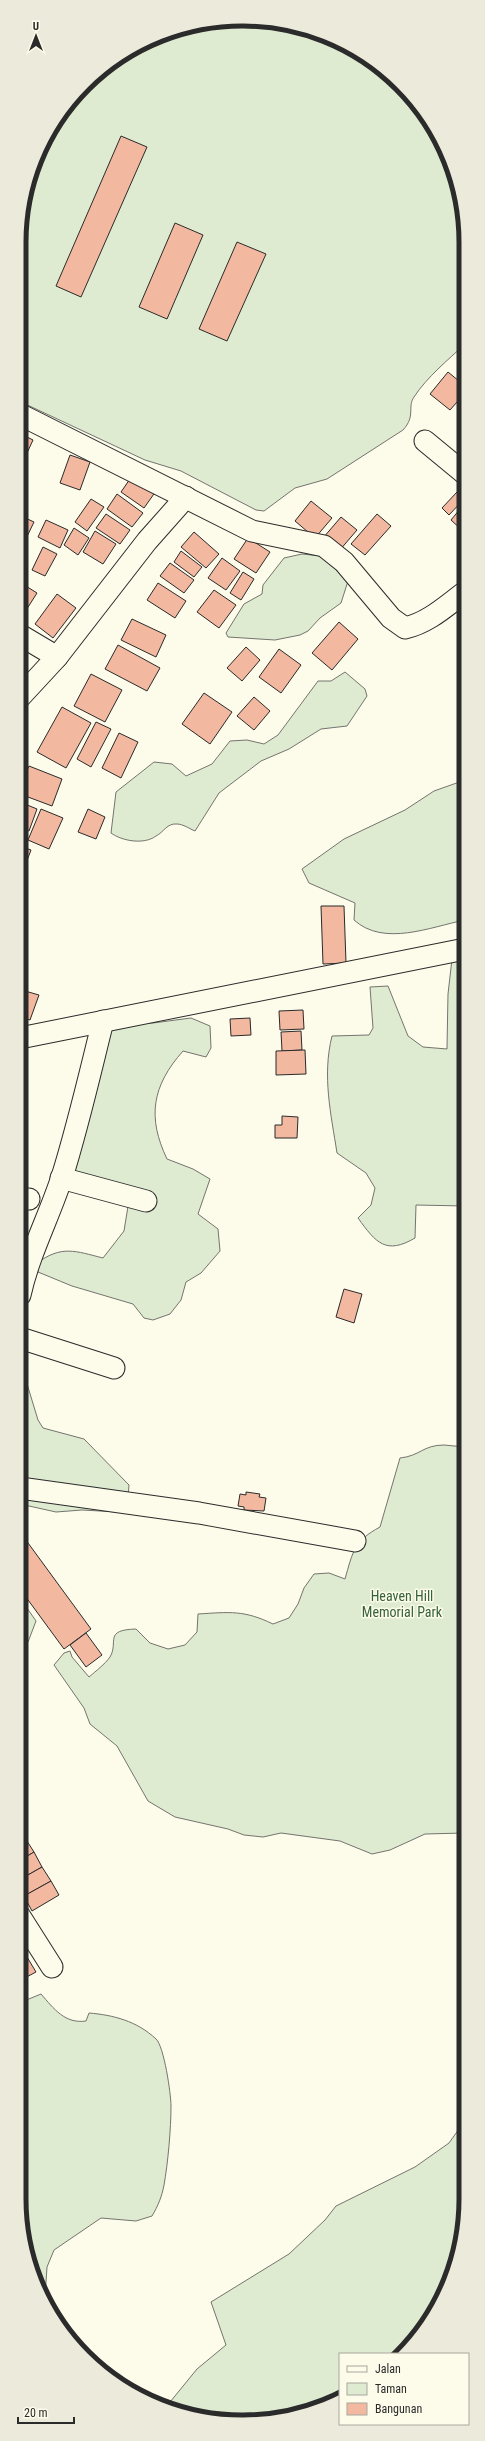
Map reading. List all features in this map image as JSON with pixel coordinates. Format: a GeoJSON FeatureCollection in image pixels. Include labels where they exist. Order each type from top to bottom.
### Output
{"type":"FeatureCollection","features":[{"type":"Feature","properties":{"kind":"street"},"geometry":{"type":"LineString","coordinates":[[26,417],[186,496],[252,531],[324,546],[344,562],[390,618],[405,628],[417,625],[429,618],[459,596]]}},
{"type":"Feature","properties":{"kind":"street"},"geometry":{"type":"LineString","coordinates":[[425,441],[459,469]]}},
{"type":"Feature","properties":{"kind":"street"},"geometry":{"type":"LineString","coordinates":[[26,691],[57,657],[147,541],[186,496]]}},
{"type":"Feature","properties":{"kind":"street"},"geometry":{"type":"LineString","coordinates":[[26,639],[57,657]]}},
{"type":"Feature","properties":{"kind":"street"},"geometry":{"type":"LineString","coordinates":[[26,1037],[459,950]]}},
{"type":"Feature","properties":{"kind":"street"},"geometry":{"type":"LineString","coordinates":[[26,1269],[61,1178],[82,1106],[103,1021]]}},
{"type":"Feature","properties":{"kind":"street"},"geometry":{"type":"LineString","coordinates":[[61,1178],[146,1201]]}},
{"type":"Feature","properties":{"kind":"street"},"geometry":{"type":"LineString","coordinates":[[26,1340],[114,1368]]}},
{"type":"Feature","properties":{"kind":"street"},"geometry":{"type":"LineString","coordinates":[[26,1489],[177,1510],[355,1541]]}},
{"type":"Feature","properties":{"kind":"street"},"geometry":{"type":"LineString","coordinates":[[26,1925],[52,1968]]}},
{"type":"Feature","properties":{"kind":"green space"},"geometry":{"type":"Polygon","coordinates":[[[228,26],[257,26],[299,33],[325,42],[363,62],[396,89],[423,122],[443,160],[452,186],[459,228],[459,350],[438,369],[414,397],[411,404],[409,420],[403,430],[327,479],[295,488],[264,511],[256,510],[181,471],[145,460],[26,404],[26,228],[33,186],[42,160],[62,122],[89,89],[122,62],[160,42],[200,30],[228,26]]]}},
{"type":"Feature","properties":{"kind":"green space"},"geometry":{"type":"Polygon","coordinates":[[[302,554],[321,556],[348,581],[341,603],[320,618],[308,631],[300,635],[275,640],[228,637],[226,633],[244,604],[262,594],[263,585],[284,558],[302,554]]]}},
{"type":"Feature","properties":{"kind":"green space"},"geometry":{"type":"Polygon","coordinates":[[[345,672],[365,689],[367,696],[347,726],[321,729],[289,749],[261,761],[219,793],[195,831],[182,825],[174,824],[168,826],[151,839],[139,841],[127,840],[111,833],[116,792],[154,762],[172,764],[186,776],[212,764],[230,741],[247,740],[264,744],[278,735],[318,681],[331,681],[345,672]]]}},
{"type":"Feature","properties":{"kind":"green space"},"geometry":{"type":"Polygon","coordinates":[[[459,782],[459,921],[408,933],[393,934],[379,932],[366,928],[354,920],[355,903],[309,883],[302,869],[344,839],[405,810],[434,791],[459,782]]]}},
{"type":"Feature","properties":{"kind":"green space"},"geometry":{"type":"Polygon","coordinates":[[[459,958],[459,1206],[416,1205],[415,1238],[396,1246],[389,1246],[376,1240],[358,1218],[371,1205],[375,1188],[366,1173],[337,1153],[328,1095],[329,1051],[332,1036],[369,1035],[373,1028],[370,987],[388,986],[408,1036],[423,1047],[447,1049],[448,994],[452,959],[459,958]]]}},
{"type":"Feature","properties":{"kind":"green space"},"geometry":{"type":"Polygon","coordinates":[[[191,1018],[210,1026],[211,1048],[206,1057],[183,1051],[173,1064],[159,1089],[155,1116],[161,1144],[167,1159],[193,1169],[210,1179],[198,1214],[218,1229],[220,1251],[201,1273],[186,1282],[181,1300],[170,1314],[153,1320],[144,1318],[133,1304],[72,1286],[38,1272],[37,1263],[54,1254],[69,1251],[103,1258],[124,1231],[130,1194],[73,1171],[84,1134],[111,1022],[153,1023],[191,1018]]]}},
{"type":"Feature","properties":{"kind":"green space"},"geometry":{"type":"Polygon","coordinates":[[[26,1381],[38,1420],[43,1428],[84,1439],[129,1485],[127,1510],[118,1512],[82,1510],[56,1512],[26,1505],[26,1381]]]}},
{"type":"Feature","properties":{"kind":"green space","name":"Heaven Hill Memorial Park"},"geometry":{"type":"Polygon","coordinates":[[[437,1445],[459,1446],[459,1833],[425,1834],[390,1850],[372,1854],[340,1841],[281,1833],[263,1837],[244,1835],[228,1829],[175,1817],[148,1801],[117,1746],[90,1724],[84,1708],[54,1665],[64,1653],[70,1651],[72,1657],[89,1677],[110,1657],[116,1634],[126,1630],[136,1629],[150,1643],[168,1649],[185,1645],[197,1632],[198,1614],[245,1614],[263,1619],[273,1624],[289,1618],[298,1604],[304,1588],[314,1574],[329,1573],[345,1579],[350,1561],[360,1542],[371,1532],[380,1527],[400,1458],[407,1457],[437,1445]]]}},
{"type":"Feature","properties":{"kind":"green space"},"geometry":{"type":"Polygon","coordinates":[[[26,1607],[36,1621],[28,1642],[26,1642],[26,1607]]]}},
{"type":"Feature","properties":{"kind":"green space"},"geometry":{"type":"Polygon","coordinates":[[[41,1994],[55,2010],[66,2018],[86,2021],[89,2013],[107,2015],[133,2023],[149,2033],[159,2043],[162,2051],[170,2091],[171,2106],[167,2166],[160,2201],[152,2216],[136,2221],[101,2218],[54,2250],[47,2267],[46,2289],[33,2255],[26,2213],[26,2000],[41,1994]]]}},
{"type":"Feature","properties":{"kind":"green space"},"geometry":{"type":"Polygon","coordinates":[[[459,2129],[459,2213],[452,2255],[443,2281],[430,2307],[423,2319],[396,2352],[339,2353],[339,2392],[299,2408],[257,2415],[228,2415],[200,2411],[170,2403],[197,2369],[226,2345],[211,2302],[289,2254],[325,2220],[336,2206],[415,2167],[449,2143],[459,2129]]]}},
{"type":"Feature","properties":{"kind":"building"},"geometry":{"type":"Polygon","coordinates":[[[121,136],[147,147],[81,297],[56,286],[121,136]]]}},
{"type":"Feature","properties":{"kind":"building"},"geometry":{"type":"Polygon","coordinates":[[[175,223],[203,235],[167,319],[139,307],[175,223]]]}},
{"type":"Feature","properties":{"kind":"building"},"geometry":{"type":"Polygon","coordinates":[[[237,242],[266,254],[227,341],[199,329],[237,242]]]}},
{"type":"Feature","properties":{"kind":"building"},"geometry":{"type":"Polygon","coordinates":[[[448,372],[459,381],[459,400],[450,410],[430,394],[448,372]]]}},
{"type":"Feature","properties":{"kind":"building"},"geometry":{"type":"Polygon","coordinates":[[[26,436],[33,440],[26,455],[26,436]]]}},
{"type":"Feature","properties":{"kind":"building"},"geometry":{"type":"Polygon","coordinates":[[[70,455],[90,462],[80,490],[60,483],[70,455]]]}},
{"type":"Feature","properties":{"kind":"building"},"geometry":{"type":"Polygon","coordinates":[[[132,476],[156,491],[144,508],[121,492],[132,476]]]}},
{"type":"Feature","properties":{"kind":"building"},"geometry":{"type":"Polygon","coordinates":[[[457,492],[459,494],[459,504],[449,515],[442,508],[457,492]]]}},
{"type":"Feature","properties":{"kind":"building"},"geometry":{"type":"Polygon","coordinates":[[[117,494],[143,513],[132,527],[107,509],[117,494]]]}},
{"type":"Feature","properties":{"kind":"building"},"geometry":{"type":"Polygon","coordinates":[[[91,499],[104,507],[87,531],[75,522],[91,499]]]}},
{"type":"Feature","properties":{"kind":"building"},"geometry":{"type":"Polygon","coordinates":[[[311,501],[332,518],[315,538],[295,521],[311,501]]]}},
{"type":"Feature","properties":{"kind":"building"},"geometry":{"type":"Polygon","coordinates":[[[459,510],[459,527],[451,520],[459,510]]]}},
{"type":"Feature","properties":{"kind":"building"},"geometry":{"type":"Polygon","coordinates":[[[106,514],[130,530],[120,544],[96,528],[106,514]]]}},
{"type":"Feature","properties":{"kind":"building"},"geometry":{"type":"Polygon","coordinates":[[[377,514],[391,526],[365,555],[351,544],[377,514]]]}},
{"type":"Feature","properties":{"kind":"building"},"geometry":{"type":"Polygon","coordinates":[[[341,517],[357,530],[339,551],[323,538],[341,517]]]}},
{"type":"Feature","properties":{"kind":"building"},"geometry":{"type":"Polygon","coordinates":[[[26,518],[34,522],[26,539],[26,518]]]}},
{"type":"Feature","properties":{"kind":"building"},"geometry":{"type":"Polygon","coordinates":[[[46,520],[68,530],[60,548],[38,537],[46,520]]]}},
{"type":"Feature","properties":{"kind":"building"},"geometry":{"type":"Polygon","coordinates":[[[74,528],[89,538],[78,555],[64,545],[74,528]]]}},
{"type":"Feature","properties":{"kind":"building"},"geometry":{"type":"Polygon","coordinates":[[[95,531],[116,544],[103,564],[83,552],[95,531]]]}},
{"type":"Feature","properties":{"kind":"building"},"geometry":{"type":"Polygon","coordinates":[[[194,532],[219,554],[206,568],[181,547],[194,532]]]}},
{"type":"Feature","properties":{"kind":"building"},"geometry":{"type":"Polygon","coordinates":[[[248,538],[270,552],[256,573],[234,559],[248,538]]]}},
{"type":"Feature","properties":{"kind":"building"},"geometry":{"type":"Polygon","coordinates":[[[43,547],[57,554],[45,576],[32,570],[43,547]]]}},
{"type":"Feature","properties":{"kind":"building"},"geometry":{"type":"Polygon","coordinates":[[[181,551],[202,567],[194,577],[174,562],[181,551]]]}},
{"type":"Feature","properties":{"kind":"building"},"geometry":{"type":"Polygon","coordinates":[[[222,558],[240,571],[226,590],[208,578],[222,558]]]}},
{"type":"Feature","properties":{"kind":"building"},"geometry":{"type":"Polygon","coordinates":[[[170,563],[194,580],[184,593],[160,576],[170,563]]]}},
{"type":"Feature","properties":{"kind":"building"},"geometry":{"type":"Polygon","coordinates":[[[243,572],[254,579],[241,600],[230,593],[243,572]]]}},
{"type":"Feature","properties":{"kind":"building"},"geometry":{"type":"Polygon","coordinates":[[[158,583],[186,601],[175,618],[147,600],[158,583]]]}},
{"type":"Feature","properties":{"kind":"building"},"geometry":{"type":"Polygon","coordinates":[[[26,586],[37,593],[26,610],[26,586]]]}},
{"type":"Feature","properties":{"kind":"building"},"geometry":{"type":"Polygon","coordinates":[[[214,590],[236,605],[219,628],[197,612],[214,590]]]}},
{"type":"Feature","properties":{"kind":"building"},"geometry":{"type":"Polygon","coordinates":[[[57,594],[76,608],[53,638],[35,624],[57,594]]]}},
{"type":"Feature","properties":{"kind":"building"},"geometry":{"type":"Polygon","coordinates":[[[132,619],[166,635],[156,657],[121,640],[132,619]]]}},
{"type":"Feature","properties":{"kind":"building"},"geometry":{"type":"Polygon","coordinates":[[[339,622],[358,639],[332,670],[312,653],[339,622]]]}},
{"type":"Feature","properties":{"kind":"building"},"geometry":{"type":"Polygon","coordinates":[[[118,645],[160,668],[147,691],[105,669],[118,645]]]}},
{"type":"Feature","properties":{"kind":"building"},"geometry":{"type":"Polygon","coordinates":[[[246,647],[260,660],[242,681],[227,668],[246,647]]]}},
{"type":"Feature","properties":{"kind":"building"},"geometry":{"type":"Polygon","coordinates":[[[279,649],[301,665],[281,693],[259,677],[279,649]]]}},
{"type":"Feature","properties":{"kind":"building"},"geometry":{"type":"Polygon","coordinates":[[[91,674],[122,690],[105,722],[74,706],[91,674]]]}},
{"type":"Feature","properties":{"kind":"building"},"geometry":{"type":"Polygon","coordinates":[[[204,693],[232,712],[210,744],[182,724],[204,693]]]}},
{"type":"Feature","properties":{"kind":"building"},"geometry":{"type":"Polygon","coordinates":[[[254,697],[270,711],[254,730],[237,716],[254,697]]]}},
{"type":"Feature","properties":{"kind":"building"},"geometry":{"type":"Polygon","coordinates":[[[62,707],[91,723],[66,768],[37,752],[62,707]]]}},
{"type":"Feature","properties":{"kind":"building"},"geometry":{"type":"Polygon","coordinates":[[[96,722],[111,729],[91,767],[77,759],[96,722]]]}},
{"type":"Feature","properties":{"kind":"building"},"geometry":{"type":"Polygon","coordinates":[[[119,733],[138,742],[121,778],[102,768],[119,733]]]}},
{"type":"Feature","properties":{"kind":"building"},"geometry":{"type":"Polygon","coordinates":[[[29,766],[62,779],[52,806],[26,796],[26,773],[29,766]]]}},
{"type":"Feature","properties":{"kind":"building"},"geometry":{"type":"Polygon","coordinates":[[[26,804],[37,809],[29,831],[26,830],[26,804]]]}},
{"type":"Feature","properties":{"kind":"building"},"geometry":{"type":"Polygon","coordinates":[[[41,809],[63,818],[49,849],[28,840],[41,809]]]}},
{"type":"Feature","properties":{"kind":"building"},"geometry":{"type":"Polygon","coordinates":[[[88,809],[105,817],[96,839],[78,832],[88,809]]]}},
{"type":"Feature","properties":{"kind":"building"},"geometry":{"type":"Polygon","coordinates":[[[26,848],[31,850],[26,863],[26,848]]]}},
{"type":"Feature","properties":{"kind":"building"},"geometry":{"type":"Polygon","coordinates":[[[321,906],[344,906],[346,963],[323,964],[321,906]]]}},
{"type":"Feature","properties":{"kind":"building"},"geometry":{"type":"Polygon","coordinates":[[[26,991],[39,995],[30,1020],[26,1019],[26,991]]]}},
{"type":"Feature","properties":{"kind":"building"},"geometry":{"type":"Polygon","coordinates":[[[303,1010],[304,1029],[280,1030],[279,1011],[303,1010]]]}},
{"type":"Feature","properties":{"kind":"building"},"geometry":{"type":"Polygon","coordinates":[[[250,1018],[251,1035],[231,1036],[230,1019],[250,1018]]]}},
{"type":"Feature","properties":{"kind":"building"},"geometry":{"type":"Polygon","coordinates":[[[301,1031],[302,1050],[282,1051],[281,1032],[301,1031]]]}},
{"type":"Feature","properties":{"kind":"building"},"geometry":{"type":"Polygon","coordinates":[[[305,1050],[306,1074],[276,1075],[276,1051],[305,1050]]]}},
{"type":"Feature","properties":{"kind":"building"},"geometry":{"type":"Polygon","coordinates":[[[282,1116],[298,1117],[297,1138],[275,1138],[275,1125],[282,1125],[282,1116]]]}},
{"type":"Feature","properties":{"kind":"building"},"geometry":{"type":"Polygon","coordinates":[[[344,1289],[362,1294],[354,1323],[336,1317],[344,1289]]]}},
{"type":"Feature","properties":{"kind":"building"},"geometry":{"type":"Polygon","coordinates":[[[246,1492],[260,1494],[259,1497],[266,1498],[264,1511],[244,1510],[244,1507],[238,1506],[240,1494],[246,1495],[246,1492]]]}},
{"type":"Feature","properties":{"kind":"building"},"geometry":{"type":"Polygon","coordinates":[[[26,1540],[91,1629],[64,1649],[26,1597],[26,1540]]]}},
{"type":"Feature","properties":{"kind":"building"},"geometry":{"type":"Polygon","coordinates":[[[86,1633],[102,1655],[86,1667],[70,1645],[86,1633]]]}},
{"type":"Feature","properties":{"kind":"building"},"geometry":{"type":"Polygon","coordinates":[[[26,1840],[34,1852],[26,1857],[26,1840]]]}},
{"type":"Feature","properties":{"kind":"building"},"geometry":{"type":"Polygon","coordinates":[[[34,1852],[42,1867],[26,1876],[26,1857],[34,1852]]]}},
{"type":"Feature","properties":{"kind":"building"},"geometry":{"type":"Polygon","coordinates":[[[42,1867],[51,1881],[26,1895],[26,1876],[42,1867]]]}},
{"type":"Feature","properties":{"kind":"building"},"geometry":{"type":"Polygon","coordinates":[[[51,1881],[59,1895],[32,1911],[26,1900],[26,1895],[51,1881]]]}},
{"type":"Feature","properties":{"kind":"building"},"geometry":{"type":"Polygon","coordinates":[[[26,1958],[36,1972],[26,1977],[26,1958]]]}}]}
